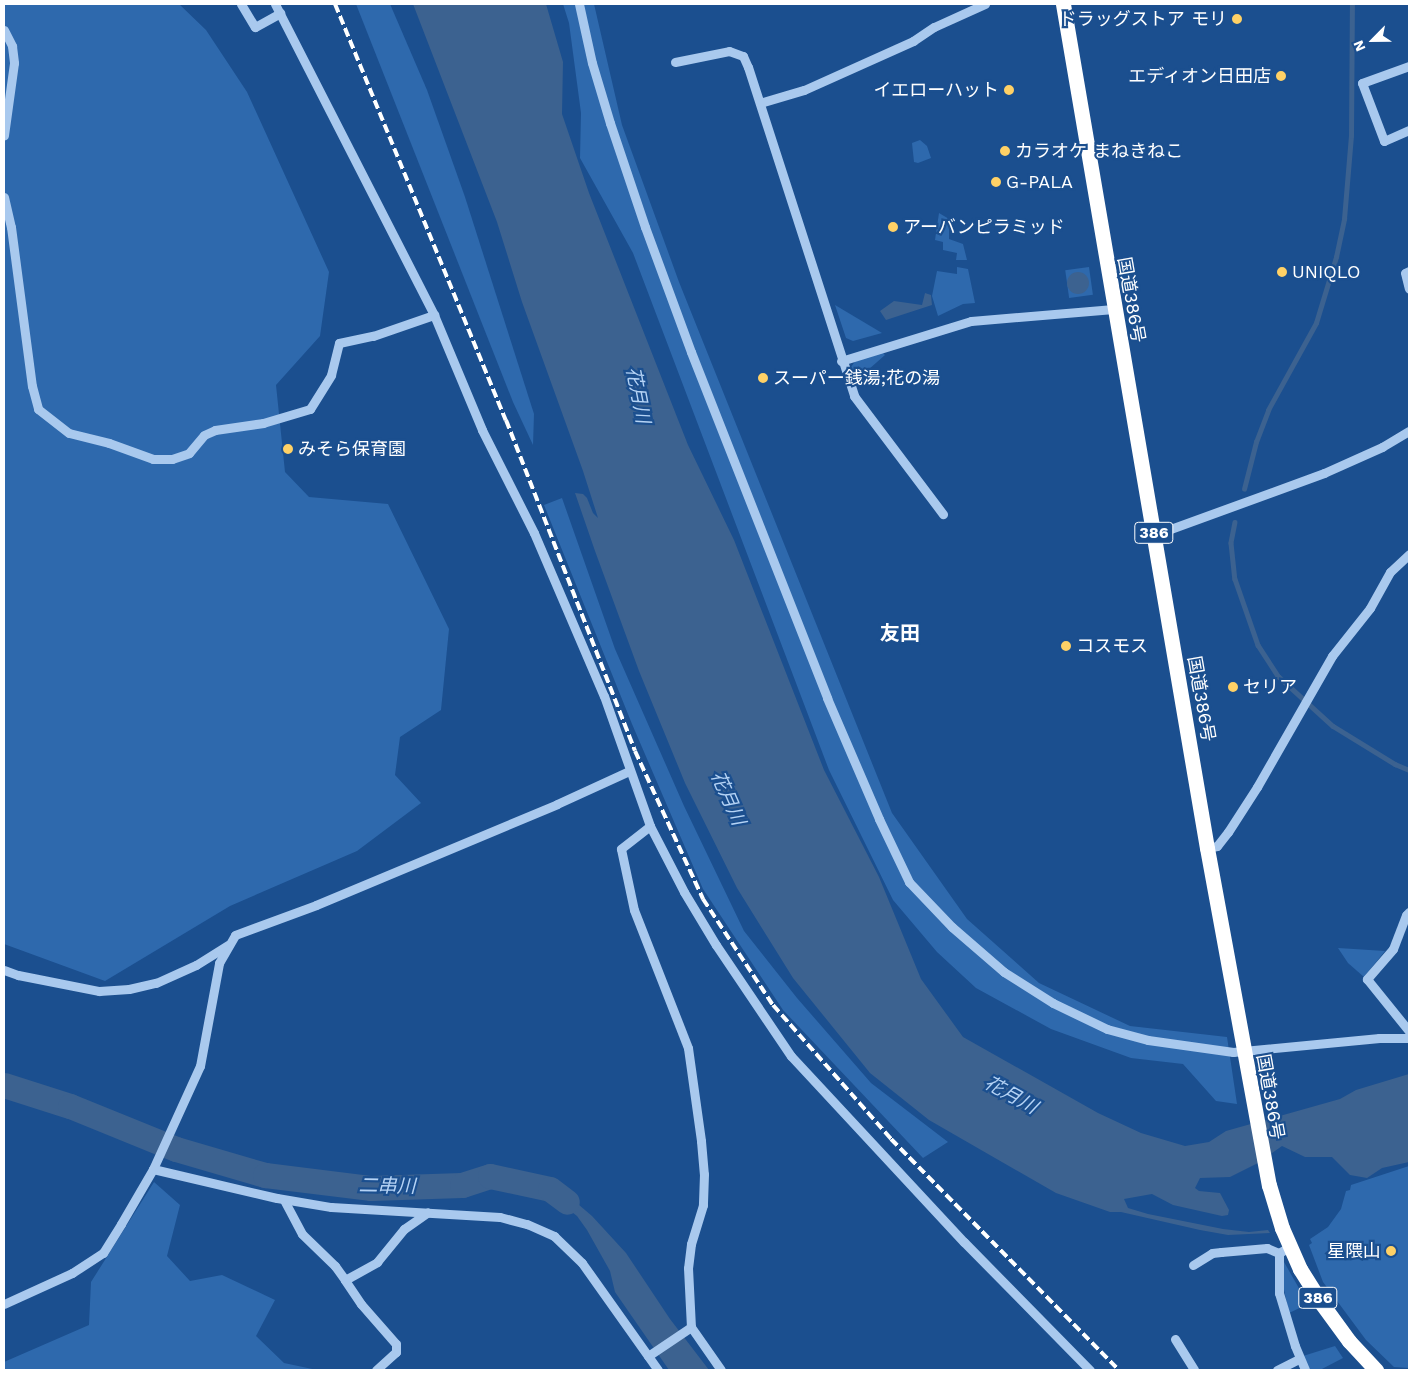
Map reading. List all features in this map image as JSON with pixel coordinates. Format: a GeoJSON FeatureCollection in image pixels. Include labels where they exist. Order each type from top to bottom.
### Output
{"type":"FeatureCollection","features":[{"type":"Feature","properties":{"kind":"highway","name":"国道386号"},"geometry":{"type":"LineString","coordinates":[[1063,4],[1113,309],[1260,1147],[1285,1249],[1348,1341],[1376,1370]]}},
{"type":"Feature","properties":{"kind":"street"},"geometry":{"type":"LineString","coordinates":[[241,4],[256,27],[280,13]]}},
{"type":"Feature","properties":{"kind":"street"},"geometry":{"type":"LineString","coordinates":[[275,4],[434,315],[482,430],[534,533],[604,696],[650,826],[684,892],[716,945],[791,1056],[964,1242],[1090,1370]]}},
{"type":"Feature","properties":{"kind":"street"},"geometry":{"type":"LineString","coordinates":[[579,4],[592,63],[644,227],[828,698],[879,819],[910,882],[952,927],[1004,972],[1053,1003],[1107,1030],[1148,1040],[1244,1057],[1378,1038],[1409,1038]]}},
{"type":"Feature","properties":{"kind":"street"},"geometry":{"type":"LineString","coordinates":[[760,104],[804,90],[913,41],[934,27],[985,4]]}},
{"type":"Feature","properties":{"kind":"street"},"geometry":{"type":"LineString","coordinates":[[4,30],[12,46],[14,63],[4,135]]}},
{"type":"Feature","properties":{"kind":"street"},"geometry":{"type":"LineString","coordinates":[[675,62],[729,51],[743,56],[854,396],[943,514]]}},
{"type":"Feature","properties":{"kind":"street"},"geometry":{"type":"LineString","coordinates":[[1409,66],[1362,83],[1384,140],[1409,130]]}},
{"type":"Feature","properties":{"kind":"street"},"geometry":{"type":"LineString","coordinates":[[4,197],[13,236],[33,391],[38,409],[69,433],[109,443],[153,459],[172,459],[189,453],[204,434],[215,430],[263,423],[310,409],[331,376],[339,343],[373,336],[434,315]]}},
{"type":"Feature","properties":{"kind":"street"},"geometry":{"type":"LineString","coordinates":[[1409,271],[1404,273],[1409,289]]}},
{"type":"Feature","properties":{"kind":"street"},"geometry":{"type":"LineString","coordinates":[[842,361],[970,321],[1113,309]]}},
{"type":"Feature","properties":{"kind":"street"},"geometry":{"type":"LineString","coordinates":[[1154,535],[1324,473],[1382,447],[1409,431]]}},
{"type":"Feature","properties":{"kind":"street"},"geometry":{"type":"LineString","coordinates":[[1207,848],[1217,846],[1228,832],[1306,703],[1332,656],[1370,608],[1390,572],[1409,554]]}},
{"type":"Feature","properties":{"kind":"street"},"geometry":{"type":"LineString","coordinates":[[4,970],[18,976],[99,991],[129,989],[156,983],[196,965],[228,944],[235,936],[316,905],[531,815],[629,770]]}},
{"type":"Feature","properties":{"kind":"street"},"geometry":{"type":"LineString","coordinates":[[650,826],[621,849],[634,910],[688,1048],[701,1141],[703,1205],[691,1244],[687,1289],[691,1327],[721,1370]]}},
{"type":"Feature","properties":{"kind":"street"},"geometry":{"type":"LineString","coordinates":[[1409,912],[1406,915],[1393,949],[1367,979],[1409,1031]]}},
{"type":"Feature","properties":{"kind":"street"},"geometry":{"type":"LineString","coordinates":[[4,1304],[72,1274],[103,1254],[153,1169],[200,1066],[219,963],[228,944]]}},
{"type":"Feature","properties":{"kind":"street"},"geometry":{"type":"LineString","coordinates":[[153,1169],[284,1200],[331,1207],[500,1217],[527,1224],[554,1236],[582,1262],[658,1370]]}},
{"type":"Feature","properties":{"kind":"street"},"geometry":{"type":"LineString","coordinates":[[284,1200],[302,1234],[335,1266],[361,1304],[396,1344],[396,1352],[376,1370]]}},
{"type":"Feature","properties":{"kind":"street"},"geometry":{"type":"LineString","coordinates":[[345,1280],[377,1262],[404,1229],[428,1212]]}},
{"type":"Feature","properties":{"kind":"street"},"geometry":{"type":"LineString","coordinates":[[1192,1265],[1212,1254],[1222,1252],[1267,1248],[1285,1249],[1279,1293],[1299,1359],[1305,1370]]}},
{"type":"Feature","properties":{"kind":"street"},"geometry":{"type":"LineString","coordinates":[[648,1356],[691,1327]]}},
{"type":"Feature","properties":{"kind":"street"},"geometry":{"type":"LineString","coordinates":[[1175,1339],[1194,1370]]}},
{"type":"Feature","properties":{"kind":"street"},"geometry":{"type":"LineString","coordinates":[[1277,1370],[1299,1359]]}},
{"type":"Feature","properties":{"kind":"shaded area"},"geometry":{"type":"Polygon","coordinates":[[[4,4],[179,4],[206,30],[247,92],[329,272],[320,336],[276,385],[285,472],[309,497],[388,504],[449,629],[441,710],[400,737],[395,775],[421,803],[357,851],[230,906],[105,981],[4,944],[4,4]]]}},
{"type":"Feature","properties":{"kind":"shaded area"},"geometry":{"type":"Polygon","coordinates":[[[356,4],[390,4],[427,90],[465,197],[534,414],[533,445],[513,402],[356,4]]]}},
{"type":"Feature","properties":{"kind":"shaded area"},"geometry":{"type":"Polygon","coordinates":[[[563,4],[594,4],[622,125],[679,282],[892,813],[967,919],[1039,983],[1130,1026],[1227,1037],[1237,1104],[1216,1101],[1183,1064],[1131,1058],[1051,1029],[976,988],[937,952],[893,900],[829,770],[633,253],[580,158],[581,113],[569,23],[563,4]]]}},
{"type":"Feature","properties":{"kind":"shaded area"},"geometry":{"type":"Polygon","coordinates":[[[920,140],[927,146],[931,158],[918,163],[914,162],[912,143],[920,140]]]}},
{"type":"Feature","properties":{"kind":"shaded area"},"geometry":{"type":"Polygon","coordinates":[[[939,213],[949,219],[949,239],[963,244],[967,260],[956,260],[957,253],[943,250],[943,242],[935,240],[939,213]]]}},
{"type":"Feature","properties":{"kind":"shaded area"},"geometry":{"type":"Polygon","coordinates":[[[957,267],[968,269],[975,303],[963,304],[938,316],[932,296],[937,271],[957,274],[957,267]]]}},
{"type":"Feature","properties":{"kind":"shaded area"},"geometry":{"type":"Polygon","coordinates":[[[1089,267],[1093,295],[1069,298],[1065,270],[1089,267]]]}},
{"type":"Feature","properties":{"kind":"shaded area"},"geometry":{"type":"Polygon","coordinates":[[[835,305],[882,333],[853,341],[846,338],[835,305]]]}},
{"type":"Feature","properties":{"kind":"shaded area"},"geometry":{"type":"Polygon","coordinates":[[[882,352],[885,355],[860,377],[861,381],[858,385],[853,380],[849,370],[856,360],[882,352]]]}},
{"type":"Feature","properties":{"kind":"shaded area"},"geometry":{"type":"Polygon","coordinates":[[[562,498],[615,649],[684,806],[744,931],[797,998],[871,1083],[948,1142],[923,1158],[783,1010],[703,889],[632,724],[544,505],[562,498]]]}},
{"type":"Feature","properties":{"kind":"shaded area"},"geometry":{"type":"Polygon","coordinates":[[[1338,948],[1385,951],[1364,977],[1348,963],[1338,948]]]}},
{"type":"Feature","properties":{"kind":"shaded area"},"geometry":{"type":"Polygon","coordinates":[[[1409,1166],[1409,1368],[1394,1367],[1366,1340],[1323,1282],[1309,1245],[1312,1243],[1310,1239],[1328,1227],[1341,1209],[1346,1191],[1350,1190],[1351,1185],[1409,1166]]]}},
{"type":"Feature","properties":{"kind":"shaded area"},"geometry":{"type":"Polygon","coordinates":[[[154,1182],[180,1205],[167,1256],[190,1281],[222,1275],[275,1300],[256,1336],[284,1363],[317,1370],[4,1370],[4,1362],[89,1325],[91,1282],[154,1182]]]}},
{"type":"Feature","properties":{"kind":"shaded area"},"geometry":{"type":"Polygon","coordinates":[[[1284,1262],[1308,1304],[1289,1313],[1283,1285],[1284,1262]]]}},
{"type":"Feature","properties":{"kind":"shaded area"},"geometry":{"type":"Polygon","coordinates":[[[1335,1346],[1343,1358],[1320,1370],[1310,1370],[1303,1356],[1335,1346]]]}},
{"type":"Feature","properties":{"kind":"water","name":"花月川"},"geometry":{"type":"Polygon","coordinates":[[[413,4],[546,4],[563,62],[562,114],[589,193],[688,445],[734,540],[824,770],[879,877],[921,979],[963,1037],[1098,1113],[1141,1133],[1185,1146],[1209,1142],[1226,1131],[1340,1099],[1356,1090],[1409,1074],[1409,1162],[1382,1168],[1367,1178],[1350,1175],[1332,1157],[1305,1157],[1282,1146],[1258,1163],[1230,1177],[1200,1178],[1195,1188],[1199,1191],[1220,1193],[1229,1210],[1228,1215],[1222,1216],[1173,1205],[1152,1194],[1124,1199],[1128,1208],[1148,1214],[1223,1229],[1249,1232],[1268,1230],[1270,1233],[1228,1235],[1121,1212],[1110,1212],[1056,1193],[929,1120],[870,1073],[793,978],[737,888],[685,783],[639,671],[595,551],[575,493],[583,494],[587,498],[593,513],[598,518],[583,471],[522,302],[497,222],[413,4]]]}},
{"type":"Feature","properties":{"kind":"water"},"geometry":{"type":"Polygon","coordinates":[[[1078,272],[1086,275],[1089,283],[1086,291],[1078,294],[1070,291],[1067,283],[1070,275],[1078,272]]]}},
{"type":"Feature","properties":{"kind":"water"},"geometry":{"type":"Polygon","coordinates":[[[925,293],[931,295],[932,305],[886,320],[880,311],[894,301],[922,305],[925,293]]]}},
{"type":"Feature","properties":{"kind":"water"},"geometry":{"type":"Polygon","coordinates":[[[540,1183],[565,1193],[592,1216],[626,1253],[670,1319],[709,1370],[669,1370],[615,1292],[610,1271],[587,1230],[577,1216],[563,1205],[536,1191],[540,1183]]]}},
{"type":"Feature","properties":{"kind":"waterway"},"geometry":{"type":"LineString","coordinates":[[1244,489],[1256,442],[1268,410],[1316,323],[1336,257],[1344,219],[1351,136],[1352,4]]}},
{"type":"Feature","properties":{"kind":"waterway"},"geometry":{"type":"LineString","coordinates":[[1235,522],[1231,543],[1235,579],[1258,645],[1278,676],[1333,726],[1395,764],[1409,770]]}},
{"type":"Feature","properties":{"kind":"waterway","name":"二串川"},"geometry":{"type":"LineString","coordinates":[[4,1085],[70,1106],[176,1149],[265,1175],[371,1188],[462,1185],[490,1176],[550,1189],[567,1202]]}},
{"type":"Feature","properties":{"kind":"railway"},"geometry":{"type":"LineString","coordinates":[[335,4],[506,420],[635,751],[703,899],[773,1005],[891,1139],[1119,1370]]}},
{"type":"Feature","properties":{"kind":"place","name":"ドラッグストア モリ"},"geometry":{"type":"Point","coordinates":[1237,19]}},
{"type":"Feature","properties":{"kind":"place","name":"エディオン日田店"},"geometry":{"type":"Point","coordinates":[1281,76]}},
{"type":"Feature","properties":{"kind":"place","name":"イエローハット"},"geometry":{"type":"Point","coordinates":[1009,90]}},
{"type":"Feature","properties":{"kind":"place","name":"カラオケ まねきねこ"},"geometry":{"type":"Point","coordinates":[1005,151]}},
{"type":"Feature","properties":{"kind":"place","name":"G-PALA"},"geometry":{"type":"Point","coordinates":[996,182]}},
{"type":"Feature","properties":{"kind":"place","name":"アーバンピラミッド"},"geometry":{"type":"Point","coordinates":[893,227]}},
{"type":"Feature","properties":{"kind":"place","name":"UNIQLO"},"geometry":{"type":"Point","coordinates":[1282,272]}},
{"type":"Feature","properties":{"kind":"place","name":"スーパー銭湯;花の湯"},"geometry":{"type":"Point","coordinates":[763,378]}},
{"type":"Feature","properties":{"kind":"place","name":"みそら保育園"},"geometry":{"type":"Point","coordinates":[288,449]}},
{"type":"Feature","properties":{"kind":"place","name":"コスモス"},"geometry":{"type":"Point","coordinates":[1066,646]}},
{"type":"Feature","properties":{"kind":"place","name":"セリア"},"geometry":{"type":"Point","coordinates":[1233,687]}},
{"type":"Feature","properties":{"kind":"place","name":"星隈山"},"geometry":{"type":"Point","coordinates":[1391,1251]}},
{"type":"Feature","properties":{"kind":"district","name":"友田"},"geometry":{"type":"Point","coordinates":[900,633]}}]}
